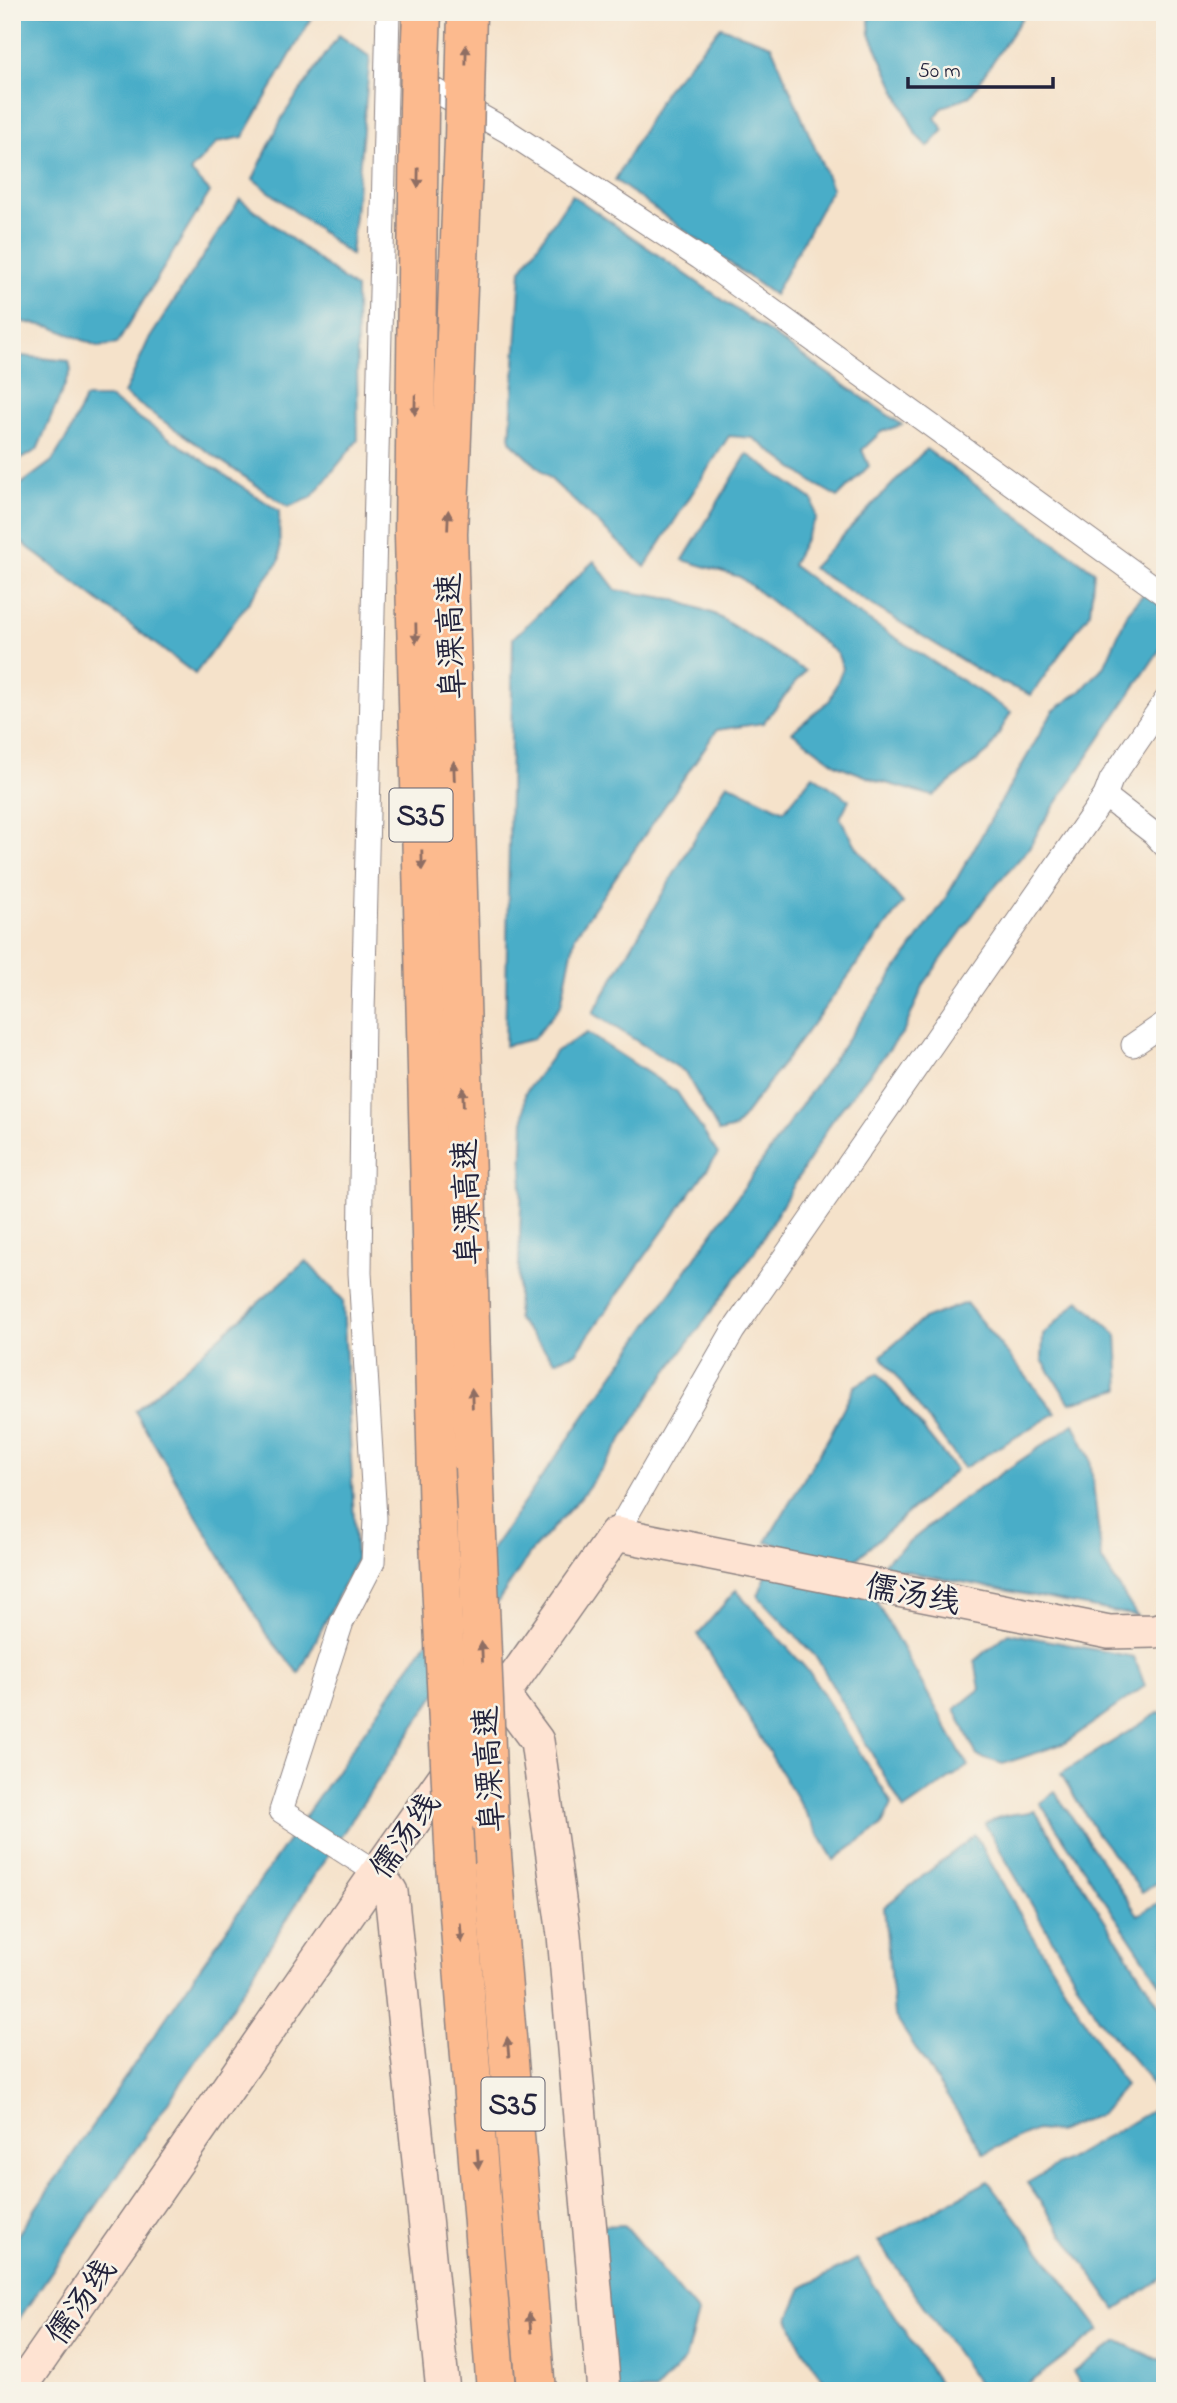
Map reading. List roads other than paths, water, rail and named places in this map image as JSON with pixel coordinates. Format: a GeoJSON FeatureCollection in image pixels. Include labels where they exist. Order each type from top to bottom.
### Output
{"type":"FeatureCollection","features":[{"type":"Feature","properties":{"kind":"highway","name":"阜溧高速"},"geometry":{"type":"LineString","coordinates":[[422,12],[403,63],[419,109],[414,535],[439,1521],[455,1864],[496,2391]]}},
{"type":"Feature","properties":{"kind":"highway","name":"阜溧高速"},"geometry":{"type":"LineString","coordinates":[[467,12],[448,534],[474,1466],[489,1818],[536,2391]]}},
{"type":"Feature","properties":{"kind":"street"},"geometry":{"type":"LineString","coordinates":[[388,12],[403,63],[364,971],[360,1273],[375,1518],[373,1562],[342,1622],[281,1811],[377,1873],[391,1892],[443,2391]]}},
{"type":"Feature","properties":{"kind":"street"},"geometry":{"type":"LineString","coordinates":[[403,63],[700,258],[1165,595]]}},
{"type":"Feature","properties":{"kind":"street"},"geometry":{"type":"LineString","coordinates":[[617,1534],[733,1331],[1105,796],[1111,780],[1165,701]]}},
{"type":"Feature","properties":{"kind":"street"},"geometry":{"type":"LineString","coordinates":[[1105,796],[1153,833],[1165,846]]}},
{"type":"Feature","properties":{"kind":"street"},"geometry":{"type":"LineString","coordinates":[[1133,1045],[1165,1023]]}},
{"type":"Feature","properties":{"kind":"street","name":"儒汤线"},"geometry":{"type":"LineString","coordinates":[[34,2385],[377,1873],[617,1534],[1109,1632],[1155,1631],[1165,1628]]}},
{"type":"Feature","properties":{"kind":"street"},"geometry":{"type":"LineString","coordinates":[[503,1695],[537,1741],[564,1935],[604,2391]]}},
{"type":"Feature","properties":{"kind":"water"},"geometry":{"type":"Polygon","coordinates":[[[12,12],[314,14],[243,137],[218,142],[190,171],[210,192],[117,344],[99,347],[52,327],[12,320],[12,12]]]}},
{"type":"Feature","properties":{"kind":"water"},"geometry":{"type":"Polygon","coordinates":[[[873,12],[1026,12],[970,96],[943,107],[935,118],[944,130],[928,147],[916,135],[870,34],[869,20],[873,12]]]}},
{"type":"Feature","properties":{"kind":"water"},"geometry":{"type":"Polygon","coordinates":[[[721,27],[771,45],[832,188],[774,295],[615,180],[665,91],[721,27]]]}},
{"type":"Feature","properties":{"kind":"water"},"geometry":{"type":"Polygon","coordinates":[[[339,35],[370,57],[351,255],[253,179],[283,116],[339,35]]]}},
{"type":"Feature","properties":{"kind":"water"},"geometry":{"type":"Polygon","coordinates":[[[572,195],[902,425],[881,432],[862,450],[869,466],[838,497],[815,484],[753,438],[729,436],[645,567],[510,441],[521,270],[572,195]]]}},
{"type":"Feature","properties":{"kind":"water"},"geometry":{"type":"Polygon","coordinates":[[[240,199],[356,289],[358,440],[311,498],[288,507],[124,394],[148,341],[240,199]]]}},
{"type":"Feature","properties":{"kind":"water"},"geometry":{"type":"Polygon","coordinates":[[[12,355],[69,361],[71,371],[37,450],[12,464],[12,355]]]}},
{"type":"Feature","properties":{"kind":"water"},"geometry":{"type":"Polygon","coordinates":[[[85,398],[109,398],[279,511],[280,560],[195,674],[12,535],[12,491],[52,461],[69,434],[85,398]]]}},
{"type":"Feature","properties":{"kind":"water"},"geometry":{"type":"Polygon","coordinates":[[[926,449],[1094,571],[1090,612],[1031,695],[991,678],[812,568],[926,449]]]}},
{"type":"Feature","properties":{"kind":"water"},"geometry":{"type":"Polygon","coordinates":[[[747,454],[813,500],[816,518],[792,565],[851,609],[1011,712],[989,751],[933,796],[878,781],[837,765],[792,732],[830,700],[843,668],[837,653],[740,577],[683,560],[747,454]]]}},
{"type":"Feature","properties":{"kind":"water"},"geometry":{"type":"Polygon","coordinates":[[[594,561],[616,590],[673,599],[714,614],[805,671],[763,723],[717,730],[575,936],[561,1005],[533,1039],[505,1046],[513,638],[594,561]]]}},
{"type":"Feature","properties":{"kind":"water"},"geometry":{"type":"Polygon","coordinates":[[[1165,569],[1165,642],[1041,826],[1030,847],[985,898],[924,984],[904,1031],[833,1119],[754,1253],[653,1391],[612,1455],[580,1498],[531,1552],[312,1879],[217,2031],[12,2329],[12,2243],[241,1908],[944,901],[1053,711],[1081,691],[1105,665],[1128,612],[1165,569]]]}},
{"type":"Feature","properties":{"kind":"water"},"geometry":{"type":"Polygon","coordinates":[[[813,775],[849,800],[840,818],[858,849],[903,903],[735,1128],[719,1132],[685,1072],[593,1013],[727,783],[784,811],[813,775]]]}},
{"type":"Feature","properties":{"kind":"water"},"geometry":{"type":"Polygon","coordinates":[[[587,1033],[677,1092],[718,1154],[576,1353],[555,1361],[517,1319],[525,1093],[556,1051],[587,1033]]]}},
{"type":"Feature","properties":{"kind":"water"},"geometry":{"type":"Polygon","coordinates":[[[306,1261],[343,1300],[356,1560],[299,1674],[266,1634],[135,1411],[306,1261]]]}},
{"type":"Feature","properties":{"kind":"water"},"geometry":{"type":"Polygon","coordinates":[[[1079,1300],[1117,1335],[1120,1389],[1070,1403],[1042,1360],[1043,1335],[1079,1300]]]}},
{"type":"Feature","properties":{"kind":"water"},"geometry":{"type":"Polygon","coordinates":[[[966,1303],[1056,1413],[964,1468],[881,1356],[923,1319],[966,1303]]]}},
{"type":"Feature","properties":{"kind":"water"},"geometry":{"type":"Polygon","coordinates":[[[878,1373],[956,1470],[852,1563],[766,1542],[829,1437],[855,1386],[878,1373]]]}},
{"type":"Feature","properties":{"kind":"water"},"geometry":{"type":"Polygon","coordinates":[[[1074,1424],[1090,1458],[1102,1560],[1137,1616],[880,1566],[955,1505],[1074,1424]]]}},
{"type":"Feature","properties":{"kind":"water"},"geometry":{"type":"Polygon","coordinates":[[[767,1573],[875,1599],[968,1766],[904,1810],[817,1658],[758,1596],[767,1573]]]}},
{"type":"Feature","properties":{"kind":"water"},"geometry":{"type":"Polygon","coordinates":[[[736,1590],[810,1673],[892,1804],[882,1825],[834,1860],[698,1634],[736,1590]]]}},
{"type":"Feature","properties":{"kind":"water"},"geometry":{"type":"Polygon","coordinates":[[[1008,1633],[1134,1657],[1145,1686],[1065,1743],[1003,1764],[977,1756],[955,1709],[980,1689],[975,1661],[1008,1633]]]}},
{"type":"Feature","properties":{"kind":"water"},"geometry":{"type":"Polygon","coordinates":[[[1160,1712],[1165,1715],[1165,1878],[1142,1892],[1096,1832],[1061,1774],[1160,1712]]]}},
{"type":"Feature","properties":{"kind":"water"},"geometry":{"type":"Polygon","coordinates":[[[1055,1792],[1138,1915],[1165,1899],[1165,1991],[1040,1803],[1055,1792]]]}},
{"type":"Feature","properties":{"kind":"water"},"geometry":{"type":"Polygon","coordinates":[[[1035,1811],[1165,2014],[1165,2080],[1153,2088],[1146,2075],[1097,2017],[985,1824],[1003,1816],[1035,1811]]]}},
{"type":"Feature","properties":{"kind":"water"},"geometry":{"type":"Polygon","coordinates":[[[975,1835],[1125,2086],[1101,2114],[1057,2132],[1036,2130],[984,2153],[894,2015],[884,1907],[975,1835]]]}},
{"type":"Feature","properties":{"kind":"water"},"geometry":{"type":"Polygon","coordinates":[[[1165,2103],[1165,2276],[1116,2309],[1027,2183],[1165,2103]]]}},
{"type":"Feature","properties":{"kind":"water"},"geometry":{"type":"Polygon","coordinates":[[[988,2181],[1100,2330],[1018,2391],[983,2391],[878,2241],[988,2181]]]}},
{"type":"Feature","properties":{"kind":"water"},"geometry":{"type":"Polygon","coordinates":[[[624,2225],[698,2313],[685,2360],[655,2391],[612,2391],[598,2226],[624,2225]]]}},
{"type":"Feature","properties":{"kind":"water"},"geometry":{"type":"Polygon","coordinates":[[[857,2259],[944,2391],[831,2391],[800,2345],[789,2318],[802,2288],[857,2259]]]}},
{"type":"Feature","properties":{"kind":"water"},"geometry":{"type":"Polygon","coordinates":[[[1118,2341],[1165,2363],[1165,2391],[1086,2391],[1073,2372],[1118,2341]]]}}]}
